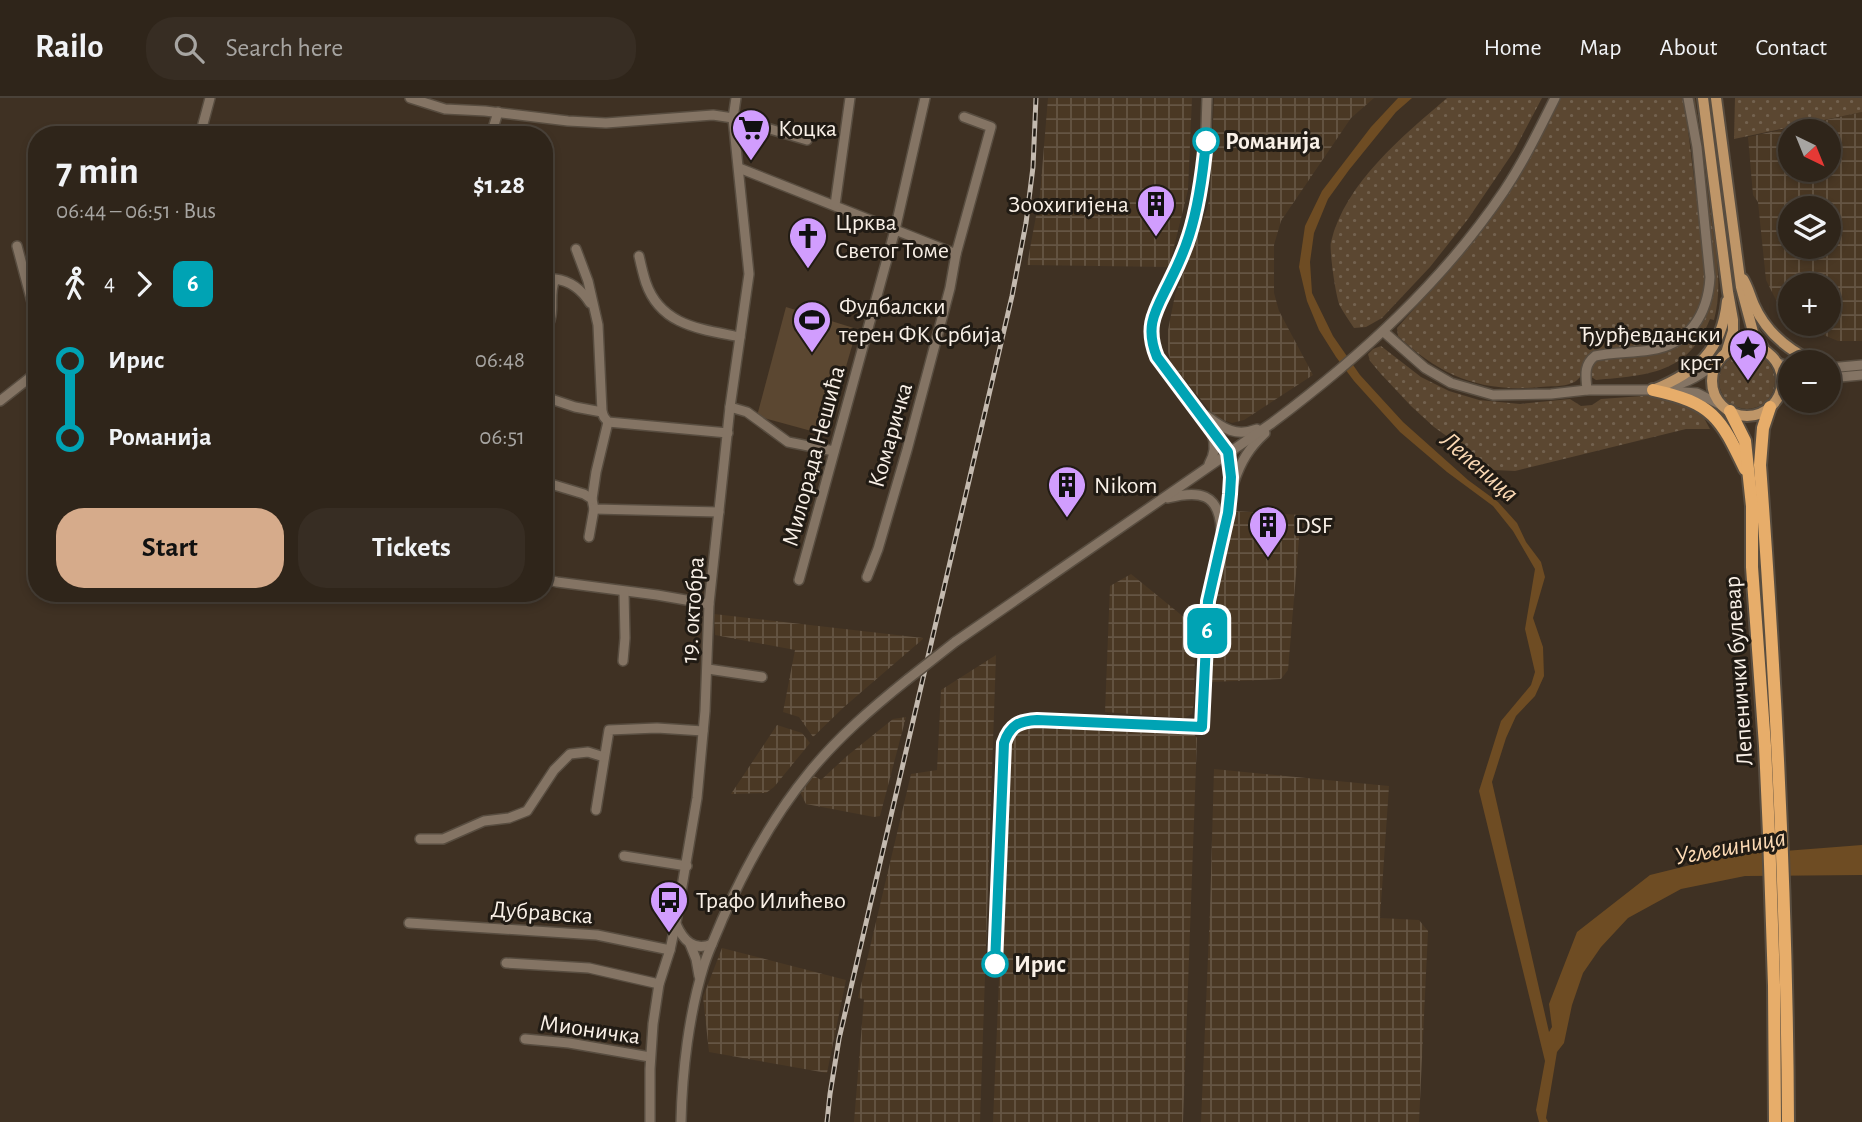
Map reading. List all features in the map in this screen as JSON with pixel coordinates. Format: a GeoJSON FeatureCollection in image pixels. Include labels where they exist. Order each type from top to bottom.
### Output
{"type":"FeatureCollection","features":[{"type":"Feature","properties":{"kind":"highway"},"geometry":{"type":"LineString","coordinates":[[1653,390],[1681,396],[1706,409],[1726,431],[1749,477]]}},
{"type":"Feature","properties":{"kind":"highway"},"geometry":{"type":"LineString","coordinates":[[1770,407],[1762,437],[1760,465],[1783,834],[1788,1122]]}},
{"type":"Feature","properties":{"kind":"highway","name":"Лепенички булевар"},"geometry":{"type":"LineString","coordinates":[[1726,409],[1745,440],[1752,506],[1752,567],[1769,834],[1775,1122]]}},
{"type":"Feature","properties":{"kind":"main road"},"geometry":{"type":"LineString","coordinates":[[1703,98],[1733,320],[1733,331],[1726,353]]}},
{"type":"Feature","properties":{"kind":"main road"},"geometry":{"type":"LineString","coordinates":[[1716,98],[1744,299],[1753,332],[1778,367]]}},
{"type":"Feature","properties":{"kind":"main road"},"geometry":{"type":"LineString","coordinates":[[1739,274],[1748,286],[1753,303],[1768,329],[1793,350]]}},
{"type":"Feature","properties":{"kind":"main road"},"geometry":{"type":"LineString","coordinates":[[1653,390],[1695,369],[1713,348],[1721,331],[1728,292]]}},
{"type":"Feature","properties":{"kind":"main road"},"geometry":{"type":"LineString","coordinates":[[1765,351],[1748,346],[1726,353],[1714,371],[1712,385],[1717,399],[1726,409],[1738,415],[1759,414],[1770,407],[1778,395]]}},
{"type":"Feature","properties":{"kind":"street"},"geometry":{"type":"LineString","coordinates":[[202,126],[210,98]]}},
{"type":"Feature","properties":{"kind":"street"},"geometry":{"type":"LineString","coordinates":[[410,98],[446,109],[498,112],[568,121],[606,123],[713,115],[733,118],[807,140]]}},
{"type":"Feature","properties":{"kind":"street","name":"19. октобра"},"geometry":{"type":"LineString","coordinates":[[650,1122],[653,1024],[659,984],[671,947],[687,866],[697,798],[708,668],[709,604],[730,407],[749,274],[733,118],[737,98]]}},
{"type":"Feature","properties":{"kind":"street"},"geometry":{"type":"LineString","coordinates":[[835,205],[850,98]]}},
{"type":"Feature","properties":{"kind":"street","name":"Милорада Нешића"},"geometry":{"type":"LineString","coordinates":[[799,580],[895,230],[926,98]]}},
{"type":"Feature","properties":{"kind":"street"},"geometry":{"type":"LineString","coordinates":[[1202,727],[1208,601],[1230,494],[1228,452],[1157,357],[1150,329],[1154,314],[1180,261],[1195,218],[1205,157],[1207,98]]}},
{"type":"Feature","properties":{"kind":"street"},"geometry":{"type":"LineString","coordinates":[[681,1122],[684,1078],[699,981],[712,944],[750,861],[783,807],[809,773],[872,708],[955,642],[1272,423],[1384,332],[1437,277],[1503,192],[1526,155],[1555,98]]}},
{"type":"Feature","properties":{"kind":"street"},"geometry":{"type":"LineString","coordinates":[[1587,390],[1586,367],[1595,356],[1667,346],[1694,326],[1709,297],[1710,276],[1697,147],[1688,98]]}},
{"type":"Feature","properties":{"kind":"street"},"geometry":{"type":"LineString","coordinates":[[494,126],[498,112]]}},
{"type":"Feature","properties":{"kind":"street","name":"Комаричка"},"geometry":{"type":"LineString","coordinates":[[867,577],[907,450],[991,127],[964,117]]}},
{"type":"Feature","properties":{"kind":"street"},"geometry":{"type":"LineString","coordinates":[[738,168],[957,254]]}},
{"type":"Feature","properties":{"kind":"street"},"geometry":{"type":"LineString","coordinates":[[17,246],[28,287]]}},
{"type":"Feature","properties":{"kind":"street"},"geometry":{"type":"LineString","coordinates":[[576,249],[588,281],[599,336],[602,412],[608,422],[728,433]]}},
{"type":"Feature","properties":{"kind":"street"},"geometry":{"type":"LineString","coordinates":[[639,256],[646,284],[665,313],[684,324],[740,337]]}},
{"type":"Feature","properties":{"kind":"street"},"geometry":{"type":"LineString","coordinates":[[553,284],[555,279],[563,280],[578,288],[593,307]]}},
{"type":"Feature","properties":{"kind":"street"},"geometry":{"type":"LineString","coordinates":[[1384,332],[1425,368],[1451,383],[1493,395],[1653,390],[1697,393],[1726,409]]}},
{"type":"Feature","properties":{"kind":"street"},"geometry":{"type":"LineString","coordinates":[[1653,390],[1684,384],[1718,362]]}},
{"type":"Feature","properties":{"kind":"street"},"geometry":{"type":"LineString","coordinates":[[1841,370],[1862,365]]}},
{"type":"Feature","properties":{"kind":"street"},"geometry":{"type":"LineString","coordinates":[[1841,373],[1862,375]]}},
{"type":"Feature","properties":{"kind":"street"},"geometry":{"type":"LineString","coordinates":[[0,401],[28,379]]}},
{"type":"Feature","properties":{"kind":"street"},"geometry":{"type":"LineString","coordinates":[[553,400],[602,412]]}},
{"type":"Feature","properties":{"kind":"street"},"geometry":{"type":"LineString","coordinates":[[1230,494],[1244,455],[1265,433],[1287,418],[1297,404]]}},
{"type":"Feature","properties":{"kind":"street"},"geometry":{"type":"LineString","coordinates":[[730,407],[747,412],[788,442],[834,451]]}},
{"type":"Feature","properties":{"kind":"street"},"geometry":{"type":"LineString","coordinates":[[1197,408],[1232,432],[1251,431],[1272,423]]}},
{"type":"Feature","properties":{"kind":"street"},"geometry":{"type":"LineString","coordinates":[[589,537],[596,472],[608,422]]}},
{"type":"Feature","properties":{"kind":"street"},"geometry":{"type":"LineString","coordinates":[[1206,468],[1214,456],[1214,440],[1210,426]]}},
{"type":"Feature","properties":{"kind":"street"},"geometry":{"type":"LineString","coordinates":[[553,485],[592,499]]}},
{"type":"Feature","properties":{"kind":"street"},"geometry":{"type":"LineString","coordinates":[[1163,500],[1191,494],[1200,495],[1213,502],[1220,517],[1222,539]]}},
{"type":"Feature","properties":{"kind":"street"},"geometry":{"type":"LineString","coordinates":[[594,509],[719,512]]}},
{"type":"Feature","properties":{"kind":"street"},"geometry":{"type":"LineString","coordinates":[[553,580],[709,604]]}},
{"type":"Feature","properties":{"kind":"street"},"geometry":{"type":"LineString","coordinates":[[623,661],[624,592]]}},
{"type":"Feature","properties":{"kind":"street"},"geometry":{"type":"LineString","coordinates":[[708,668],[762,677]]}},
{"type":"Feature","properties":{"kind":"street"},"geometry":{"type":"LineString","coordinates":[[596,810],[609,730],[657,728],[703,731]]}},
{"type":"Feature","properties":{"kind":"street"},"geometry":{"type":"LineString","coordinates":[[420,839],[443,839],[484,821],[509,818],[527,811],[554,770],[570,754],[588,752],[604,757]]}},
{"type":"Feature","properties":{"kind":"street"},"geometry":{"type":"LineString","coordinates":[[624,856],[687,866]]}},
{"type":"Feature","properties":{"kind":"street"},"geometry":{"type":"LineString","coordinates":[[676,922],[696,959],[699,981]]}},
{"type":"Feature","properties":{"kind":"street","name":"Дубравска"},"geometry":{"type":"LineString","coordinates":[[409,923],[597,934],[671,947]]}},
{"type":"Feature","properties":{"kind":"street"},"geometry":{"type":"LineString","coordinates":[[671,947],[677,939],[705,947],[712,944]]}},
{"type":"Feature","properties":{"kind":"street"},"geometry":{"type":"LineString","coordinates":[[506,963],[589,968],[659,984]]}},
{"type":"Feature","properties":{"kind":"street","name":"Мионичка"},"geometry":{"type":"LineString","coordinates":[[525,1039],[569,1043],[650,1057]]}},
{"type":"Feature","properties":{"kind":"shaded area"},"geometry":{"type":"Polygon","coordinates":[[[1048,98],[1192,98],[1188,190],[1169,267],[1027,265],[1040,194],[1048,98]]]}},
{"type":"Feature","properties":{"kind":"shaded area"},"geometry":{"type":"Polygon","coordinates":[[[1214,98],[1374,98],[1351,118],[1281,221],[1274,245],[1274,293],[1279,311],[1313,375],[1244,420],[1232,423],[1211,412],[1171,363],[1168,352],[1168,330],[1175,295],[1210,196],[1214,98]]]}},
{"type":"Feature","properties":{"kind":"shaded area"},"geometry":{"type":"Polygon","coordinates":[[[1398,98],[1412,98],[1396,112],[1328,199],[1314,233],[1310,262],[1312,293],[1333,336],[1360,375],[1403,422],[1468,480],[1498,502],[1517,523],[1526,542],[1541,562],[1545,577],[1533,618],[1543,647],[1544,676],[1535,696],[1516,716],[1492,782],[1549,1032],[1552,1027],[1549,1004],[1577,932],[1650,875],[1731,855],[1862,845],[1862,875],[1745,876],[1681,889],[1628,918],[1601,947],[1583,973],[1572,1005],[1564,1043],[1557,1052],[1546,1118],[1548,1122],[1539,1122],[1536,1110],[1545,1061],[1479,791],[1501,721],[1531,685],[1535,672],[1525,629],[1535,569],[1513,531],[1493,506],[1400,432],[1354,381],[1319,330],[1307,301],[1299,267],[1305,226],[1322,191],[1371,127],[1398,98]]]}},
{"type":"Feature","properties":{"kind":"shaded area"},"geometry":{"type":"Polygon","coordinates":[[[1447,98],[1542,98],[1514,151],[1468,219],[1430,267],[1382,318],[1366,327],[1354,328],[1340,306],[1333,274],[1331,242],[1338,220],[1362,181],[1378,162],[1447,98]]]}},
{"type":"Feature","properties":{"kind":"shaded area"},"geometry":{"type":"Polygon","coordinates":[[[1560,98],[1684,98],[1706,274],[1704,297],[1694,318],[1678,335],[1649,347],[1591,354],[1583,364],[1581,376],[1575,382],[1519,388],[1499,387],[1463,379],[1430,362],[1414,350],[1398,336],[1397,328],[1468,248],[1531,154],[1560,98]]]}},
{"type":"Feature","properties":{"kind":"shaded area"},"geometry":{"type":"Polygon","coordinates":[[[1691,98],[1695,98],[1717,256],[1718,295],[1714,320],[1710,319],[1701,337],[1678,361],[1649,373],[1596,380],[1590,376],[1589,371],[1595,360],[1651,354],[1698,327],[1707,312],[1714,282],[1691,98]]]}},
{"type":"Feature","properties":{"kind":"shaded area"},"geometry":{"type":"Polygon","coordinates":[[[1735,98],[1862,98],[1862,112],[1829,119],[1778,119],[1778,130],[1734,139],[1735,98]]]}},
{"type":"Feature","properties":{"kind":"shaded area"},"geometry":{"type":"Polygon","coordinates":[[[1862,112],[1862,341],[1838,341],[1826,336],[1841,336],[1841,273],[1778,273],[1778,304],[1766,280],[1758,202],[1753,195],[1748,137],[1778,130],[1778,182],[1841,182],[1841,119],[1830,119],[1862,112]]]}},
{"type":"Feature","properties":{"kind":"shaded area","name":"Фудбалски терен ФК Србија"},"geometry":{"type":"Polygon","coordinates":[[[786,307],[857,329],[826,435],[757,416],[786,307]]]}},
{"type":"Feature","properties":{"kind":"shaded area"},"geometry":{"type":"Polygon","coordinates":[[[1381,346],[1421,377],[1449,391],[1479,400],[1520,404],[1570,399],[1581,406],[1592,405],[1601,399],[1656,395],[1683,403],[1704,418],[1710,429],[1686,429],[1515,471],[1494,470],[1434,427],[1381,374],[1370,361],[1368,354],[1381,346]]]}},
{"type":"Feature","properties":{"kind":"shaded area"},"geometry":{"type":"Polygon","coordinates":[[[1741,353],[1753,353],[1763,357],[1771,365],[1775,381],[1771,397],[1763,405],[1753,409],[1741,409],[1731,405],[1723,397],[1719,387],[1719,375],[1723,365],[1731,357],[1741,353]]]}},
{"type":"Feature","properties":{"kind":"shaded area"},"geometry":{"type":"Polygon","coordinates":[[[1234,511],[1301,515],[1288,670],[1281,679],[1210,682],[1214,612],[1234,511]]]}},
{"type":"Feature","properties":{"kind":"shaded area"},"geometry":{"type":"Polygon","coordinates":[[[1131,574],[1185,618],[1195,646],[1194,703],[1192,714],[1184,718],[1105,712],[1110,586],[1131,574]]]}},
{"type":"Feature","properties":{"kind":"shaded area"},"geometry":{"type":"Polygon","coordinates":[[[714,614],[923,639],[813,737],[799,717],[783,712],[795,650],[715,635],[714,614]]]}},
{"type":"Feature","properties":{"kind":"shaded area"},"geometry":{"type":"Polygon","coordinates":[[[996,655],[980,1122],[854,1122],[864,999],[858,998],[911,774],[937,770],[941,690],[996,655]]]}},
{"type":"Feature","properties":{"kind":"shaded area"},"geometry":{"type":"Polygon","coordinates":[[[906,717],[880,816],[806,804],[800,792],[814,776],[821,780],[893,719],[906,717]]]}},
{"type":"Feature","properties":{"kind":"shaded area"},"geometry":{"type":"Polygon","coordinates":[[[1031,724],[1183,730],[1193,733],[1197,738],[1183,1122],[993,1122],[1009,743],[1021,727],[1031,724]]]}},
{"type":"Feature","properties":{"kind":"shaded area"},"geometry":{"type":"Polygon","coordinates":[[[777,725],[802,733],[810,743],[766,793],[731,794],[777,725]]]}},
{"type":"Feature","properties":{"kind":"shaded area"},"geometry":{"type":"Polygon","coordinates":[[[1214,769],[1389,786],[1380,918],[1419,920],[1428,931],[1419,1122],[1201,1122],[1214,769]]]}},
{"type":"Feature","properties":{"kind":"shaded area"},"geometry":{"type":"Polygon","coordinates":[[[722,948],[846,980],[827,1073],[709,1052],[703,997],[722,948]]]}},
{"type":"Feature","properties":{"kind":"railway"},"geometry":{"type":"LineString","coordinates":[[827,1122],[839,1039],[1012,296],[1033,167],[1036,98]]}},
{"type":"Feature","properties":{"kind":"bus line","name":"6"},"geometry":{"type":"LineString","coordinates":[[995,964],[1004,743],[1010,729],[1016,723],[1026,720],[1202,727],[1208,601],[1228,513],[1231,467],[1228,452],[1157,357],[1150,329],[1159,302],[1180,261],[1195,218],[1206,141]]}},
{"type":"Feature","properties":{"kind":"place","name":"Романија"},"geometry":{"type":"Point","coordinates":[1206,141]}},
{"type":"Feature","properties":{"kind":"place","name":"Коцка"},"geometry":{"type":"Point","coordinates":[751,162]}},
{"type":"Feature","properties":{"kind":"place","name":"Зоохигијена"},"geometry":{"type":"Point","coordinates":[1156,238]}},
{"type":"Feature","properties":{"kind":"place","name":"Црква Светог Томе"},"geometry":{"type":"Point","coordinates":[808,270]}},
{"type":"Feature","properties":{"kind":"place","name":"Фудбалски терен ФК Србија"},"geometry":{"type":"Point","coordinates":[812,354]}},
{"type":"Feature","properties":{"kind":"place","name":"Ђурђевдански крст"},"geometry":{"type":"Point","coordinates":[1748,382]}},
{"type":"Feature","properties":{"kind":"place","name":"Nikom"},"geometry":{"type":"Point","coordinates":[1067,519]}},
{"type":"Feature","properties":{"kind":"place","name":"DSF"},"geometry":{"type":"Point","coordinates":[1268,559]}},
{"type":"Feature","properties":{"kind":"place","name":"Трафо Илићево"},"geometry":{"type":"Point","coordinates":[669,934]}},
{"type":"Feature","properties":{"kind":"place","name":"Ирис"},"geometry":{"type":"Point","coordinates":[995,964]}},
{"type":"Feature","properties":{"kind":"water label","name":"Лепеница"},"geometry":{"type":"Point","coordinates":[1480,466]}},
{"type":"Feature","properties":{"kind":"water label","name":"Угљешница"},"geometry":{"type":"Point","coordinates":[1730,846]}}]}
